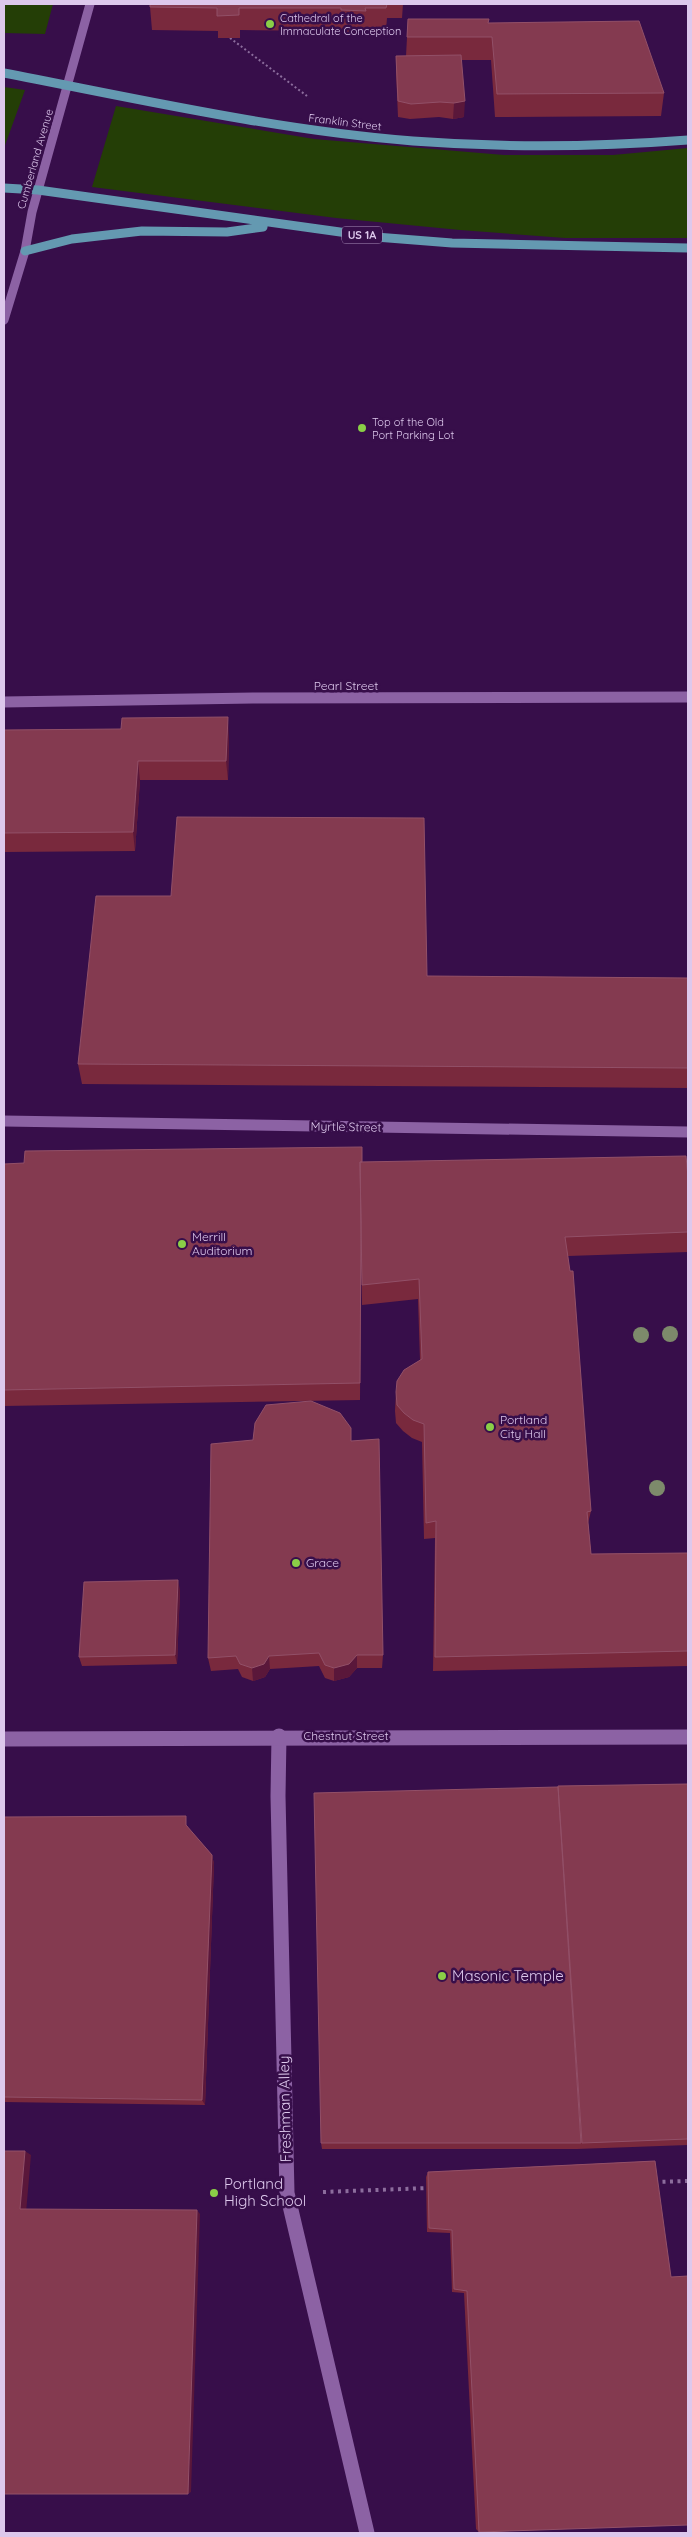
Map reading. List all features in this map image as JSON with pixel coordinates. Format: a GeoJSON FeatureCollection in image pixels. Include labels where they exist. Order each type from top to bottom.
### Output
{"type":"FeatureCollection","features":[{"type":"Feature","properties":{"kind":"main road","name":"Franklin Street"},"geometry":{"type":"LineString","coordinates":[[4,73],[279,125],[413,141],[546,146],[610,146],[688,140]]}},
{"type":"Feature","properties":{"kind":"main road","name":"US 1A"},"geometry":{"type":"LineString","coordinates":[[4,188],[38,190],[277,225],[376,237],[452,243],[579,248],[688,248]]}},
{"type":"Feature","properties":{"kind":"main road"},"geometry":{"type":"LineString","coordinates":[[25,251],[72,239],[142,231],[227,232],[277,225]]}},
{"type":"Feature","properties":{"kind":"street","name":"Cumberland Avenue"},"geometry":{"type":"LineString","coordinates":[[4,320],[25,251],[38,190],[90,4]]}},
{"type":"Feature","properties":{"kind":"street","name":"Pearl Street"},"geometry":{"type":"LineString","coordinates":[[4,702],[253,698],[688,697]]}},
{"type":"Feature","properties":{"kind":"street","name":"Myrtle Street"},"geometry":{"type":"LineString","coordinates":[[4,1121],[688,1132]]}},
{"type":"Feature","properties":{"kind":"street","name":"Chestnut Street"},"geometry":{"type":"LineString","coordinates":[[4,1738],[279,1736],[688,1737]]}},
{"type":"Feature","properties":{"kind":"street","name":"Freshman Alley"},"geometry":{"type":"LineString","coordinates":[[279,1736],[278,1796],[287,2193],[367,2533]]}},
{"type":"Feature","properties":{"kind":"path"},"geometry":{"type":"LineString","coordinates":[[230,38],[308,97]]}},
{"type":"Feature","properties":{"kind":"path"},"geometry":{"type":"LineString","coordinates":[[649,2182],[688,2181]]}},
{"type":"Feature","properties":{"kind":"path"},"geometry":{"type":"LineString","coordinates":[[287,2193],[434,2188]]}},
{"type":"Feature","properties":{"kind":"green space"},"geometry":{"type":"Polygon","coordinates":[[[4,4],[53,4],[45,34],[4,33],[4,4]]]}},
{"type":"Feature","properties":{"kind":"green space"},"geometry":{"type":"Polygon","coordinates":[[[4,87],[25,90],[4,148],[4,87]]]}},
{"type":"Feature","properties":{"kind":"green space"},"geometry":{"type":"Polygon","coordinates":[[[116,106],[314,139],[504,155],[613,155],[688,148],[688,238],[565,238],[460,230],[336,218],[92,187],[116,106]]]}},
{"type":"Feature","properties":{"kind":"building"},"geometry":{"type":"Polygon","coordinates":[[[150,4],[387,4],[386,8],[365,8],[366,11],[341,10],[341,8],[239,8],[239,15],[217,16],[217,8],[150,7],[150,4]]]}},
{"type":"Feature","properties":{"kind":"building"},"geometry":{"type":"Polygon","coordinates":[[[408,19],[489,19],[488,23],[639,21],[664,93],[497,94],[492,37],[407,37],[408,19]]]}},
{"type":"Feature","properties":{"kind":"building"},"geometry":{"type":"Polygon","coordinates":[[[461,55],[465,101],[411,104],[398,101],[396,56],[461,55]]]}},
{"type":"Feature","properties":{"kind":"building"},"geometry":{"type":"Polygon","coordinates":[[[228,717],[226,761],[138,761],[133,832],[4,833],[4,730],[121,729],[122,718],[228,717]]]}},
{"type":"Feature","properties":{"kind":"building"},"geometry":{"type":"Polygon","coordinates":[[[177,817],[424,818],[427,976],[688,978],[688,1068],[78,1064],[96,896],[171,896],[177,817]]]}},
{"type":"Feature","properties":{"kind":"building","name":"Merrill Auditorium"},"geometry":{"type":"Polygon","coordinates":[[[362,1147],[362,1162],[360,1162],[360,1383],[4,1390],[4,1164],[24,1163],[25,1151],[362,1147]]]}},
{"type":"Feature","properties":{"kind":"building","name":"Portland City Hall"},"geometry":{"type":"Polygon","coordinates":[[[686,1156],[688,1232],[565,1237],[570,1271],[573,1271],[591,1511],[587,1512],[591,1554],[688,1553],[688,1651],[435,1657],[436,1521],[426,1523],[424,1424],[413,1420],[397,1405],[396,1392],[397,1381],[404,1370],[422,1359],[419,1279],[362,1285],[360,1162],[686,1156]]]}},
{"type":"Feature","properties":{"kind":"building","name":"Grace"},"geometry":{"type":"Polygon","coordinates":[[[311,1401],[340,1413],[351,1428],[351,1441],[379,1439],[383,1655],[357,1655],[349,1664],[334,1668],[325,1665],[319,1653],[269,1656],[264,1664],[252,1668],[240,1664],[236,1656],[208,1658],[211,1444],[253,1440],[255,1423],[266,1405],[311,1401]]]}},
{"type":"Feature","properties":{"kind":"building"},"geometry":{"type":"Polygon","coordinates":[[[178,1580],[175,1655],[79,1657],[84,1582],[178,1580]]]}},
{"type":"Feature","properties":{"kind":"building"},"geometry":{"type":"Polygon","coordinates":[[[688,1784],[688,2139],[582,2143],[558,1786],[688,1784]]]}},
{"type":"Feature","properties":{"kind":"building","name":"Masonic Temple"},"geometry":{"type":"Polygon","coordinates":[[[558,1787],[581,2143],[321,2143],[314,1793],[558,1787]]]}},
{"type":"Feature","properties":{"kind":"building"},"geometry":{"type":"Polygon","coordinates":[[[186,1816],[186,1825],[212,1855],[202,2100],[4,2097],[4,1817],[186,1816]]]}},
{"type":"Feature","properties":{"kind":"building","name":"Portland High School"},"geometry":{"type":"Polygon","coordinates":[[[4,2151],[25,2151],[20,2209],[197,2210],[188,2494],[4,2494],[4,2151]]]}},
{"type":"Feature","properties":{"kind":"building"},"geometry":{"type":"Polygon","coordinates":[[[655,2161],[671,2277],[688,2276],[688,2525],[479,2532],[467,2291],[454,2289],[452,2230],[429,2228],[428,2172],[655,2161]]]}},
{"type":"Feature","properties":{"kind":"place","name":"Cathedral of the Immaculate Conception"},"geometry":{"type":"Point","coordinates":[270,24]}},
{"type":"Feature","properties":{"kind":"place","name":"Top of the Old Port Parking Lot"},"geometry":{"type":"Point","coordinates":[362,428]}},
{"type":"Feature","properties":{"kind":"place","name":"Merrill Auditorium"},"geometry":{"type":"Point","coordinates":[182,1244]}},
{"type":"Feature","properties":{"kind":"place","name":"Portland City Hall"},"geometry":{"type":"Point","coordinates":[490,1427]}},
{"type":"Feature","properties":{"kind":"place","name":"Grace"},"geometry":{"type":"Point","coordinates":[296,1563]}},
{"type":"Feature","properties":{"kind":"place","name":"Masonic Temple"},"geometry":{"type":"Point","coordinates":[442,1976]}},
{"type":"Feature","properties":{"kind":"place","name":"Portland High School"},"geometry":{"type":"Point","coordinates":[214,2193]}}]}
